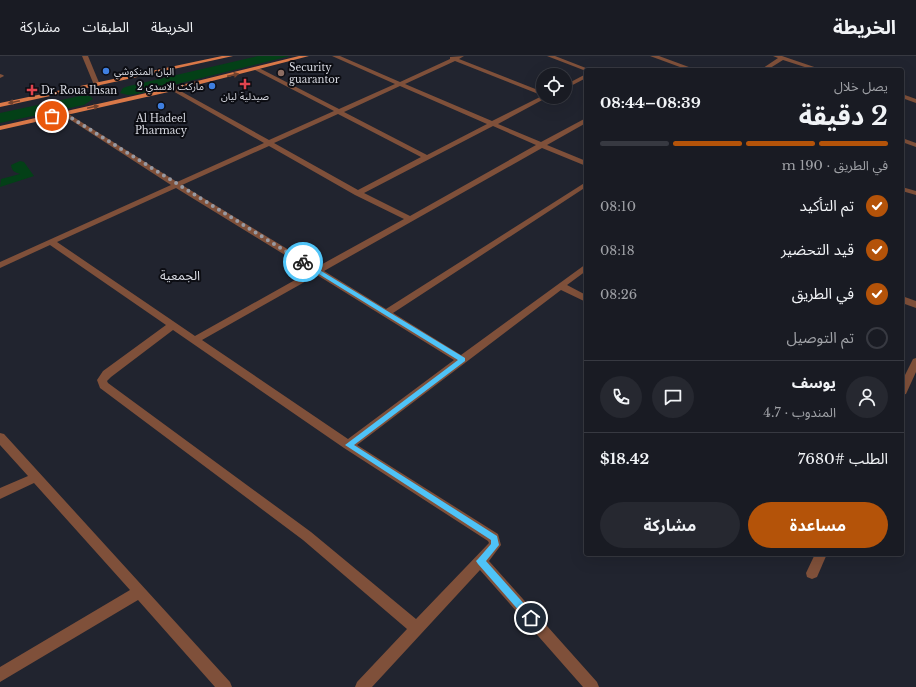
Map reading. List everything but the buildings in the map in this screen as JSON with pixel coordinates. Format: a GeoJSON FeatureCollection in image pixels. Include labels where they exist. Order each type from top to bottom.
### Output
{"type":"FeatureCollection","features":[{"type":"Feature","properties":{"kind":"main road"},"geometry":{"type":"LineString","coordinates":[[0,105],[230,56]]}},
{"type":"Feature","properties":{"kind":"main road"},"geometry":{"type":"LineString","coordinates":[[0,128],[173,89],[306,56]]}},
{"type":"Feature","properties":{"kind":"street"},"geometry":{"type":"LineString","coordinates":[[85,56],[97,85]]}},
{"type":"Feature","properties":{"kind":"street"},"geometry":{"type":"LineString","coordinates":[[335,56],[584,163]]}},
{"type":"Feature","properties":{"kind":"street"},"geometry":{"type":"LineString","coordinates":[[550,56],[584,69]]}},
{"type":"Feature","properties":{"kind":"street"},"geometry":{"type":"LineString","coordinates":[[653,56],[688,68]]}},
{"type":"Feature","properties":{"kind":"street"},"geometry":{"type":"LineString","coordinates":[[0,265],[338,112],[454,57],[536,93]]}},
{"type":"Feature","properties":{"kind":"street"},"geometry":{"type":"LineString","coordinates":[[765,68],[779,57],[814,68]]}},
{"type":"Feature","properties":{"kind":"street"},"geometry":{"type":"LineString","coordinates":[[678,68],[682,66]]}},
{"type":"Feature","properties":{"kind":"street"},"geometry":{"type":"LineString","coordinates":[[257,69],[426,157]]}},
{"type":"Feature","properties":{"kind":"street"},"geometry":{"type":"LineString","coordinates":[[572,83],[584,77]]}},
{"type":"Feature","properties":{"kind":"street"},"geometry":{"type":"LineString","coordinates":[[173,89],[358,193],[410,219]]}},
{"type":"Feature","properties":{"kind":"street"},"geometry":{"type":"LineString","coordinates":[[904,97],[916,101]]}},
{"type":"Feature","properties":{"kind":"street"},"geometry":{"type":"LineString","coordinates":[[358,193],[536,100]]}},
{"type":"Feature","properties":{"kind":"street"},"geometry":{"type":"LineString","coordinates":[[65,114],[462,360]]}},
{"type":"Feature","properties":{"kind":"street"},"geometry":{"type":"LineString","coordinates":[[195,340],[584,121]]}},
{"type":"Feature","properties":{"kind":"street"},"geometry":{"type":"LineString","coordinates":[[904,141],[916,145]]}},
{"type":"Feature","properties":{"kind":"street"},"geometry":{"type":"LineString","coordinates":[[387,313],[584,185]]}},
{"type":"Feature","properties":{"kind":"street"},"geometry":{"type":"LineString","coordinates":[[904,189],[916,193]]}},
{"type":"Feature","properties":{"kind":"street"},"geometry":{"type":"LineString","coordinates":[[51,242],[348,445],[494,538],[495,545],[362,687]]}},
{"type":"Feature","properties":{"kind":"street"},"geometry":{"type":"LineString","coordinates":[[348,445],[584,269]]}},
{"type":"Feature","properties":{"kind":"street"},"geometry":{"type":"LineString","coordinates":[[561,286],[584,298]]}},
{"type":"Feature","properties":{"kind":"street"},"geometry":{"type":"LineString","coordinates":[[904,300],[916,305]]}},
{"type":"Feature","properties":{"kind":"street"},"geometry":{"type":"LineString","coordinates":[[173,325],[107,374],[102,380],[104,385],[307,536],[417,629]]}},
{"type":"Feature","properties":{"kind":"street"},"geometry":{"type":"LineString","coordinates":[[905,378],[916,362]]}},
{"type":"Feature","properties":{"kind":"street"},"geometry":{"type":"LineString","coordinates":[[0,437],[225,687]]}},
{"type":"Feature","properties":{"kind":"street"},"geometry":{"type":"LineString","coordinates":[[0,494],[36,477]]}},
{"type":"Feature","properties":{"kind":"street"},"geometry":{"type":"LineString","coordinates":[[812,573],[820,556]]}},
{"type":"Feature","properties":{"kind":"street"},"geometry":{"type":"LineString","coordinates":[[480,561],[592,687]]}},
{"type":"Feature","properties":{"kind":"street"},"geometry":{"type":"LineString","coordinates":[[0,675],[139,592]]}},
{"type":"Feature","properties":{"kind":"green space"},"geometry":{"type":"Polygon","coordinates":[[[258,56],[290,56],[137,94],[128,95],[120,93],[123,88],[129,86],[258,56]]]}},
{"type":"Feature","properties":{"kind":"green space"},"geometry":{"type":"Polygon","coordinates":[[[80,96],[90,96],[93,99],[84,105],[0,123],[0,113],[80,96]]]}},
{"type":"Feature","properties":{"kind":"green space"},"geometry":{"type":"Polygon","coordinates":[[[20,161],[24,162],[34,176],[0,187],[1,179],[20,174],[13,170],[11,165],[20,161]]]}},
{"type":"Feature","properties":{"kind":"way so far"},"geometry":{"type":"LineString","coordinates":[[52,116],[65,114],[303,262]]}},
{"type":"Feature","properties":{"kind":"place","name":"البان المنكوشي"},"geometry":{"type":"Point","coordinates":[106,71]}},
{"type":"Feature","properties":{"kind":"place","name":"Security guarantor"},"geometry":{"type":"Point","coordinates":[281,73]}},
{"type":"Feature","properties":{"kind":"place","name":"صيدلية ليان"},"geometry":{"type":"Point","coordinates":[245,84]}},
{"type":"Feature","properties":{"kind":"place","name":"ماركت الاسدي 2"},"geometry":{"type":"Point","coordinates":[212,86]}},
{"type":"Feature","properties":{"kind":"place","name":"Dr. Roua Ihsan"},"geometry":{"type":"Point","coordinates":[32,90]}},
{"type":"Feature","properties":{"kind":"place","name":"Al Hadeel Pharmacy"},"geometry":{"type":"Point","coordinates":[161,106]}},
{"type":"Feature","properties":{"kind":"district","name":"الجمعية"},"geometry":{"type":"Point","coordinates":[180,275]}},
{"type":"Feature","properties":{"kind":"route"},"geometry":{"type":"LineString","coordinates":[[303,262],[462,360],[348,445],[494,538],[495,545],[480,561],[531,618]]}}]}
